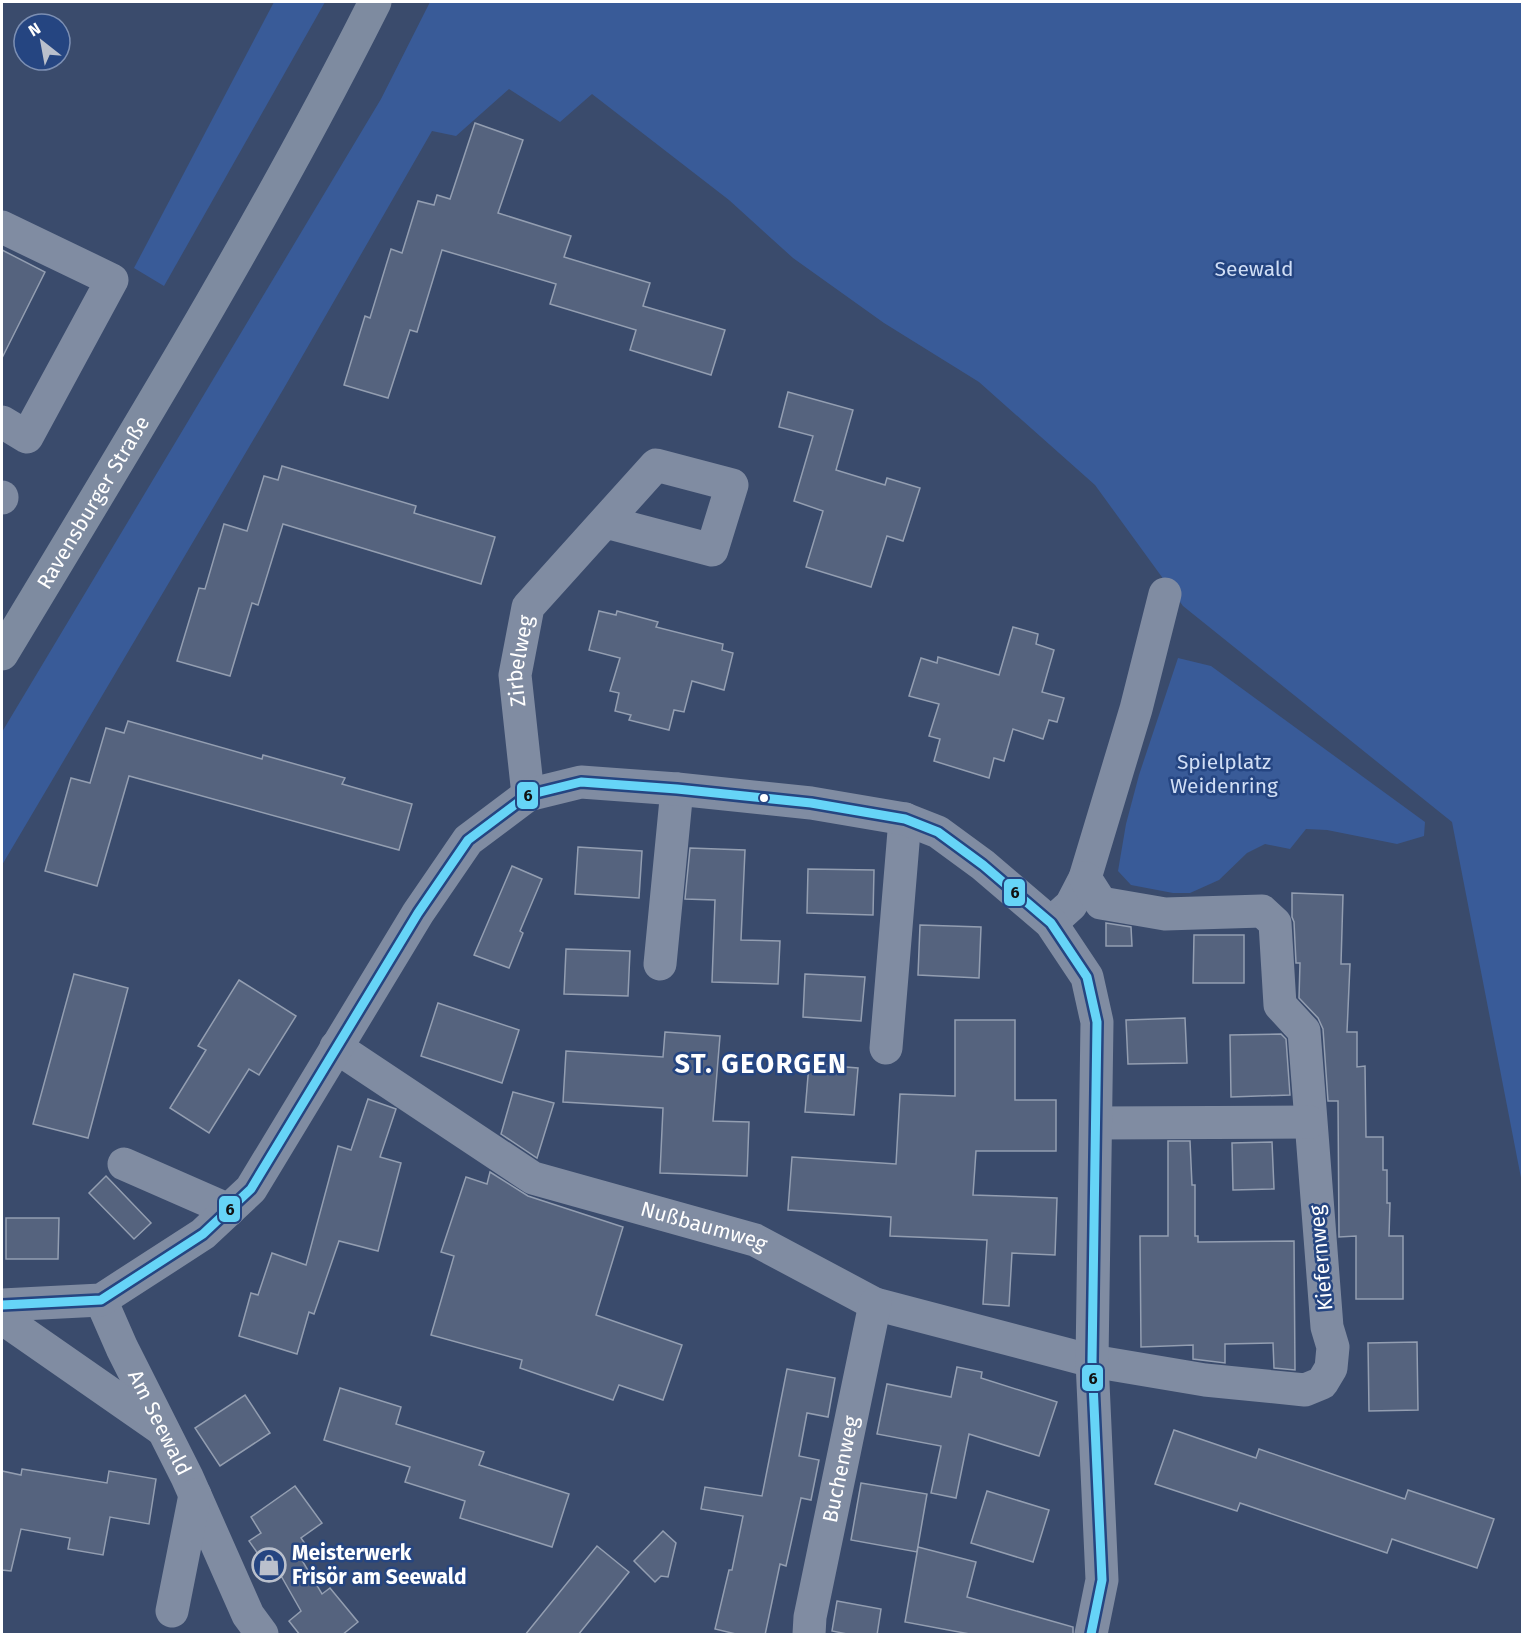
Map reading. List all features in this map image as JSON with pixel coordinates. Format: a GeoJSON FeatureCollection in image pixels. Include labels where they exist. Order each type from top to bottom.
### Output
{"type":"FeatureCollection","features":[{"type":"Feature","properties":{"kind":"main road","name":"Ravensburger Straße"},"geometry":{"type":"LineString","coordinates":[[2,654],[184,351],[346,61],[375,2]]}},
{"type":"Feature","properties":{"kind":"street"},"geometry":{"type":"LineString","coordinates":[[2,227],[112,280],[27,436],[2,422]]}},
{"type":"Feature","properties":{"kind":"street","name":"Zirbelweg"},"geometry":{"type":"LineString","coordinates":[[528,795],[514,675],[528,607],[606,522]]}},
{"type":"Feature","properties":{"kind":"street"},"geometry":{"type":"LineString","coordinates":[[1051,923],[1071,905],[1085,878],[1136,709],[1165,594]]}},
{"type":"Feature","properties":{"kind":"street"},"geometry":{"type":"LineString","coordinates":[[2,1305],[101,1300],[203,1234],[251,1189],[418,913],[468,840],[528,795],[581,782],[811,802],[906,819],[938,832],[983,865],[1051,923],[1087,976],[1097,1022],[1092,1361],[1102,1580],[1091,1635]]}},
{"type":"Feature","properties":{"kind":"street"},"geometry":{"type":"LineString","coordinates":[[660,964],[677,789]]}},
{"type":"Feature","properties":{"kind":"street"},"geometry":{"type":"LineString","coordinates":[[886,1048],[906,819]]}},
{"type":"Feature","properties":{"kind":"street","name":"Kiefernweg"},"geometry":{"type":"LineString","coordinates":[[1085,878],[1101,903],[1165,914],[1262,911],[1275,923],[1280,1005],[1304,1031],[1327,1327],[1333,1347],[1331,1368],[1322,1383],[1305,1390],[1205,1380],[1092,1361]]}},
{"type":"Feature","properties":{"kind":"street","name":"Nußbaumweg"},"geometry":{"type":"LineString","coordinates":[[336,1047],[532,1178],[755,1240],[874,1304],[1092,1361]]}},
{"type":"Feature","properties":{"kind":"street"},"geometry":{"type":"LineString","coordinates":[[1096,1123],[1310,1122]]}},
{"type":"Feature","properties":{"kind":"street"},"geometry":{"type":"LineString","coordinates":[[124,1164],[229,1210]]}},
{"type":"Feature","properties":{"kind":"street","name":"Am Seewald"},"geometry":{"type":"LineString","coordinates":[[101,1300],[195,1495],[248,1615],[262,1635]]}},
{"type":"Feature","properties":{"kind":"street","name":"Buchenweg"},"geometry":{"type":"LineString","coordinates":[[809,1635],[810,1617],[874,1304]]}},
{"type":"Feature","properties":{"kind":"street"},"geometry":{"type":"LineString","coordinates":[[2,1318],[163,1430]]}},
{"type":"Feature","properties":{"kind":"street"},"geometry":{"type":"LineString","coordinates":[[172,1611],[195,1495]]}},
{"type":"Feature","properties":{"kind":"green space"},"geometry":{"type":"Polygon","coordinates":[[[274,2],[325,2],[164,286],[134,268],[274,2]]]}},
{"type":"Feature","properties":{"kind":"green space","name":"Seewald"},"geometry":{"type":"Polygon","coordinates":[[[430,2],[1522,2],[1522,1183],[1452,822],[1183,606],[1095,485],[979,382],[884,323],[793,258],[729,200],[592,94],[560,122],[509,89],[456,136],[432,131],[284,388],[2,865],[2,732],[381,99],[430,2]]]}},
{"type":"Feature","properties":{"kind":"green space","name":"Spielplatz Weidenring"},"geometry":{"type":"Polygon","coordinates":[[[1178,658],[1211,666],[1425,822],[1424,836],[1397,844],[1327,830],[1306,829],[1290,849],[1265,844],[1247,853],[1219,880],[1190,893],[1173,893],[1131,885],[1118,871],[1126,824],[1139,775],[1178,658]]]}},
{"type":"Feature","properties":{"kind":"building"},"geometry":{"type":"Polygon","coordinates":[[[475,123],[523,140],[498,213],[571,236],[564,257],[650,283],[643,306],[725,330],[711,375],[630,350],[636,330],[550,304],[556,284],[442,250],[417,332],[410,330],[388,398],[344,385],[365,316],[370,318],[391,249],[402,253],[418,201],[434,205],[437,195],[450,199],[475,123]]]}},
{"type":"Feature","properties":{"kind":"building"},"geometry":{"type":"Polygon","coordinates":[[[2,250],[45,272],[2,358],[2,250]]]}},
{"type":"Feature","properties":{"kind":"building"},"geometry":{"type":"Polygon","coordinates":[[[788,392],[853,410],[836,470],[885,485],[887,478],[920,488],[903,541],[887,536],[871,587],[806,567],[823,511],[794,501],[813,436],[779,427],[788,392]]]}},
{"type":"Feature","properties":{"kind":"building"},"geometry":{"type":"Polygon","coordinates":[[[282,466],[416,506],[414,513],[495,537],[481,584],[283,524],[258,605],[252,603],[230,676],[177,661],[199,588],[205,589],[224,524],[247,531],[264,476],[278,480],[282,466]]]}},
{"type":"Feature","properties":{"kind":"building"},"geometry":{"type":"Polygon","coordinates":[[[599,611],[616,615],[617,611],[658,622],[656,627],[723,644],[722,650],[733,653],[724,690],[692,681],[684,712],[674,710],[669,730],[629,720],[631,715],[615,711],[619,693],[610,691],[620,658],[589,650],[599,611]]]}},
{"type":"Feature","properties":{"kind":"building"},"geometry":{"type":"Polygon","coordinates":[[[1013,627],[1038,634],[1036,644],[1054,650],[1042,692],[1064,698],[1057,722],[1049,720],[1043,739],[1013,729],[1004,761],[994,758],[989,778],[934,761],[940,739],[929,736],[939,704],[909,696],[921,658],[937,663],[938,657],[999,675],[1013,627]]]}},
{"type":"Feature","properties":{"kind":"building"},"geometry":{"type":"Polygon","coordinates":[[[128,721],[262,759],[263,755],[345,778],[342,784],[412,804],[399,850],[129,776],[97,886],[45,871],[71,778],[90,783],[106,728],[124,733],[128,721]]]}},
{"type":"Feature","properties":{"kind":"building"},"geometry":{"type":"Polygon","coordinates":[[[578,847],[642,851],[639,898],[575,894],[578,847]]]}},
{"type":"Feature","properties":{"kind":"building"},"geometry":{"type":"Polygon","coordinates":[[[690,848],[745,850],[741,940],[780,941],[778,984],[712,982],[715,900],[685,899],[690,848]]]}},
{"type":"Feature","properties":{"kind":"building"},"geometry":{"type":"Polygon","coordinates":[[[512,866],[542,879],[520,931],[523,933],[509,968],[474,955],[512,866]]]}},
{"type":"Feature","properties":{"kind":"building"},"geometry":{"type":"Polygon","coordinates":[[[808,869],[874,870],[873,915],[807,913],[808,869]]]}},
{"type":"Feature","properties":{"kind":"building"},"geometry":{"type":"Polygon","coordinates":[[[1292,893],[1343,895],[1341,964],[1350,964],[1347,1032],[1357,1032],[1357,1067],[1365,1066],[1366,1137],[1383,1137],[1383,1170],[1387,1170],[1387,1203],[1390,1203],[1389,1236],[1403,1236],[1403,1299],[1356,1299],[1356,1236],[1339,1237],[1338,1101],[1328,1101],[1323,1029],[1318,1018],[1299,998],[1300,963],[1296,963],[1292,893]]]}},
{"type":"Feature","properties":{"kind":"building"},"geometry":{"type":"Polygon","coordinates":[[[1106,923],[1131,927],[1132,946],[1106,946],[1106,923]]]}},
{"type":"Feature","properties":{"kind":"building"},"geometry":{"type":"Polygon","coordinates":[[[920,925],[981,927],[979,978],[918,975],[920,925]]]}},
{"type":"Feature","properties":{"kind":"building"},"geometry":{"type":"Polygon","coordinates":[[[1194,935],[1244,935],[1244,983],[1193,983],[1194,935]]]}},
{"type":"Feature","properties":{"kind":"building"},"geometry":{"type":"Polygon","coordinates":[[[566,949],[630,951],[628,996],[564,994],[566,949]]]}},
{"type":"Feature","properties":{"kind":"building"},"geometry":{"type":"Polygon","coordinates":[[[74,974],[128,988],[88,1138],[33,1124],[74,974]]]}},
{"type":"Feature","properties":{"kind":"building"},"geometry":{"type":"Polygon","coordinates":[[[805,974],[865,977],[861,1021],[803,1017],[805,974]]]}},
{"type":"Feature","properties":{"kind":"building"},"geometry":{"type":"Polygon","coordinates":[[[239,980],[296,1016],[259,1075],[249,1069],[209,1133],[170,1108],[206,1050],[198,1046],[239,980]]]}},
{"type":"Feature","properties":{"kind":"building"},"geometry":{"type":"Polygon","coordinates":[[[438,1003],[519,1030],[502,1083],[421,1056],[438,1003]]]}},
{"type":"Feature","properties":{"kind":"building"},"geometry":{"type":"Polygon","coordinates":[[[1185,1018],[1187,1063],[1128,1064],[1126,1020],[1185,1018]]]}},
{"type":"Feature","properties":{"kind":"building"},"geometry":{"type":"Polygon","coordinates":[[[955,1020],[1015,1020],[1015,1100],[1056,1100],[1056,1151],[976,1151],[973,1195],[1057,1198],[1055,1255],[1012,1253],[1009,1306],[983,1304],[987,1240],[890,1236],[891,1217],[788,1210],[792,1157],[896,1164],[900,1094],[955,1096],[955,1020]]]}},
{"type":"Feature","properties":{"kind":"building"},"geometry":{"type":"Polygon","coordinates":[[[665,1032],[720,1036],[713,1121],[749,1122],[747,1176],[660,1173],[663,1108],[563,1102],[566,1051],[663,1057],[665,1032]]]}},
{"type":"Feature","properties":{"kind":"building"},"geometry":{"type":"Polygon","coordinates":[[[1281,1034],[1286,1039],[1290,1095],[1231,1097],[1230,1035],[1281,1034]]]}},
{"type":"Feature","properties":{"kind":"building"},"geometry":{"type":"Polygon","coordinates":[[[809,1064],[858,1068],[854,1115],[805,1112],[809,1064]]]}},
{"type":"Feature","properties":{"kind":"building"},"geometry":{"type":"Polygon","coordinates":[[[513,1092],[554,1103],[537,1158],[501,1134],[513,1092]]]}},
{"type":"Feature","properties":{"kind":"building"},"geometry":{"type":"Polygon","coordinates":[[[368,1099],[396,1109],[380,1157],[401,1163],[378,1251],[339,1241],[314,1314],[309,1312],[297,1354],[239,1336],[251,1293],[258,1295],[272,1253],[306,1265],[338,1146],[351,1150],[368,1099]]]}},
{"type":"Feature","properties":{"kind":"building"},"geometry":{"type":"Polygon","coordinates":[[[1168,1141],[1190,1141],[1192,1185],[1195,1185],[1195,1236],[1198,1236],[1198,1242],[1294,1241],[1295,1370],[1274,1368],[1273,1343],[1225,1344],[1225,1363],[1193,1359],[1193,1345],[1141,1347],[1140,1236],[1168,1236],[1168,1141]]]}},
{"type":"Feature","properties":{"kind":"building"},"geometry":{"type":"Polygon","coordinates":[[[1272,1142],[1274,1189],[1233,1190],[1232,1143],[1272,1142]]]}},
{"type":"Feature","properties":{"kind":"building"},"geometry":{"type":"Polygon","coordinates":[[[490,1172],[528,1196],[623,1227],[596,1315],[682,1345],[663,1400],[619,1385],[613,1400],[520,1368],[522,1360],[431,1335],[454,1256],[441,1252],[466,1177],[487,1184],[490,1172]]]}},
{"type":"Feature","properties":{"kind":"building"},"geometry":{"type":"Polygon","coordinates":[[[106,1176],[151,1223],[134,1239],[89,1193],[106,1176]]]}},
{"type":"Feature","properties":{"kind":"building"},"geometry":{"type":"Polygon","coordinates":[[[6,1218],[59,1218],[58,1259],[6,1259],[6,1218]]]}},
{"type":"Feature","properties":{"kind":"building"},"geometry":{"type":"Polygon","coordinates":[[[1417,1342],[1418,1410],[1369,1411],[1368,1343],[1417,1342]]]}},
{"type":"Feature","properties":{"kind":"building"},"geometry":{"type":"Polygon","coordinates":[[[957,1367],[982,1372],[981,1378],[1057,1402],[1039,1456],[969,1434],[956,1498],[931,1493],[941,1446],[877,1434],[887,1384],[951,1397],[957,1367]]]}},
{"type":"Feature","properties":{"kind":"building"},"geometry":{"type":"Polygon","coordinates":[[[787,1369],[835,1378],[828,1417],[807,1413],[799,1456],[819,1460],[811,1500],[801,1498],[786,1566],[780,1564],[765,1635],[740,1635],[715,1629],[729,1570],[732,1570],[743,1516],[701,1509],[705,1487],[762,1496],[787,1369]]]}},
{"type":"Feature","properties":{"kind":"building"},"geometry":{"type":"Polygon","coordinates":[[[340,1388],[401,1407],[396,1424],[484,1452],[479,1465],[569,1494],[552,1547],[460,1518],[465,1501],[405,1482],[410,1467],[324,1440],[340,1388]]]}},
{"type":"Feature","properties":{"kind":"building"},"geometry":{"type":"Polygon","coordinates":[[[245,1395],[270,1433],[220,1466],[195,1428],[245,1395]]]}},
{"type":"Feature","properties":{"kind":"building"},"geometry":{"type":"Polygon","coordinates":[[[1174,1430],[1256,1458],[1259,1449],[1405,1499],[1408,1490],[1494,1519],[1477,1568],[1392,1539],[1387,1553],[1240,1503],[1237,1511],[1155,1484],[1174,1430]]]}},
{"type":"Feature","properties":{"kind":"building"},"geometry":{"type":"Polygon","coordinates":[[[22,1469],[107,1483],[109,1471],[156,1479],[149,1524],[110,1517],[103,1555],[68,1549],[70,1538],[21,1529],[11,1571],[2,1570],[2,1471],[21,1475],[22,1469]]]}},
{"type":"Feature","properties":{"kind":"building"},"geometry":{"type":"Polygon","coordinates":[[[861,1483],[927,1494],[917,1552],[851,1540],[861,1483]]]}},
{"type":"Feature","properties":{"kind":"building"},"geometry":{"type":"Polygon","coordinates":[[[295,1486],[322,1523],[301,1538],[306,1545],[297,1552],[322,1594],[330,1588],[358,1622],[342,1635],[300,1635],[289,1621],[301,1611],[276,1567],[270,1571],[249,1541],[261,1533],[251,1517],[295,1486]]]}},
{"type":"Feature","properties":{"kind":"building"},"geometry":{"type":"Polygon","coordinates":[[[987,1491],[1049,1510],[1033,1562],[971,1543],[987,1491]]]}},
{"type":"Feature","properties":{"kind":"building"},"geometry":{"type":"Polygon","coordinates":[[[663,1531],[676,1543],[668,1577],[661,1576],[655,1582],[634,1561],[663,1531]]]}},
{"type":"Feature","properties":{"kind":"building"},"geometry":{"type":"Polygon","coordinates":[[[597,1546],[629,1572],[578,1635],[525,1635],[597,1546]]]}},
{"type":"Feature","properties":{"kind":"building"},"geometry":{"type":"Polygon","coordinates":[[[918,1547],[976,1562],[967,1597],[1073,1627],[1073,1635],[975,1635],[905,1622],[918,1547]]]}},
{"type":"Feature","properties":{"kind":"building"},"geometry":{"type":"Polygon","coordinates":[[[837,1601],[881,1609],[877,1635],[852,1635],[832,1631],[837,1601]]]}},
{"type":"Feature","properties":{"kind":"transit line","name":"6"},"geometry":{"type":"LineString","coordinates":[[2,1305],[101,1300],[203,1234],[251,1189],[418,913],[468,840],[528,795],[581,782],[811,803],[905,819],[938,832],[983,865],[1051,923],[1087,977],[1097,1022],[1092,1361],[1102,1580],[1091,1634]]}},
{"type":"Feature","properties":{"kind":"place","name":"Meisterwerk Frisör am Seewald"},"geometry":{"type":"Point","coordinates":[269,1565]}},
{"type":"Feature","properties":{"kind":"district","name":"ST. GEORGEN"},"geometry":{"type":"Point","coordinates":[761,1064]}}]}
